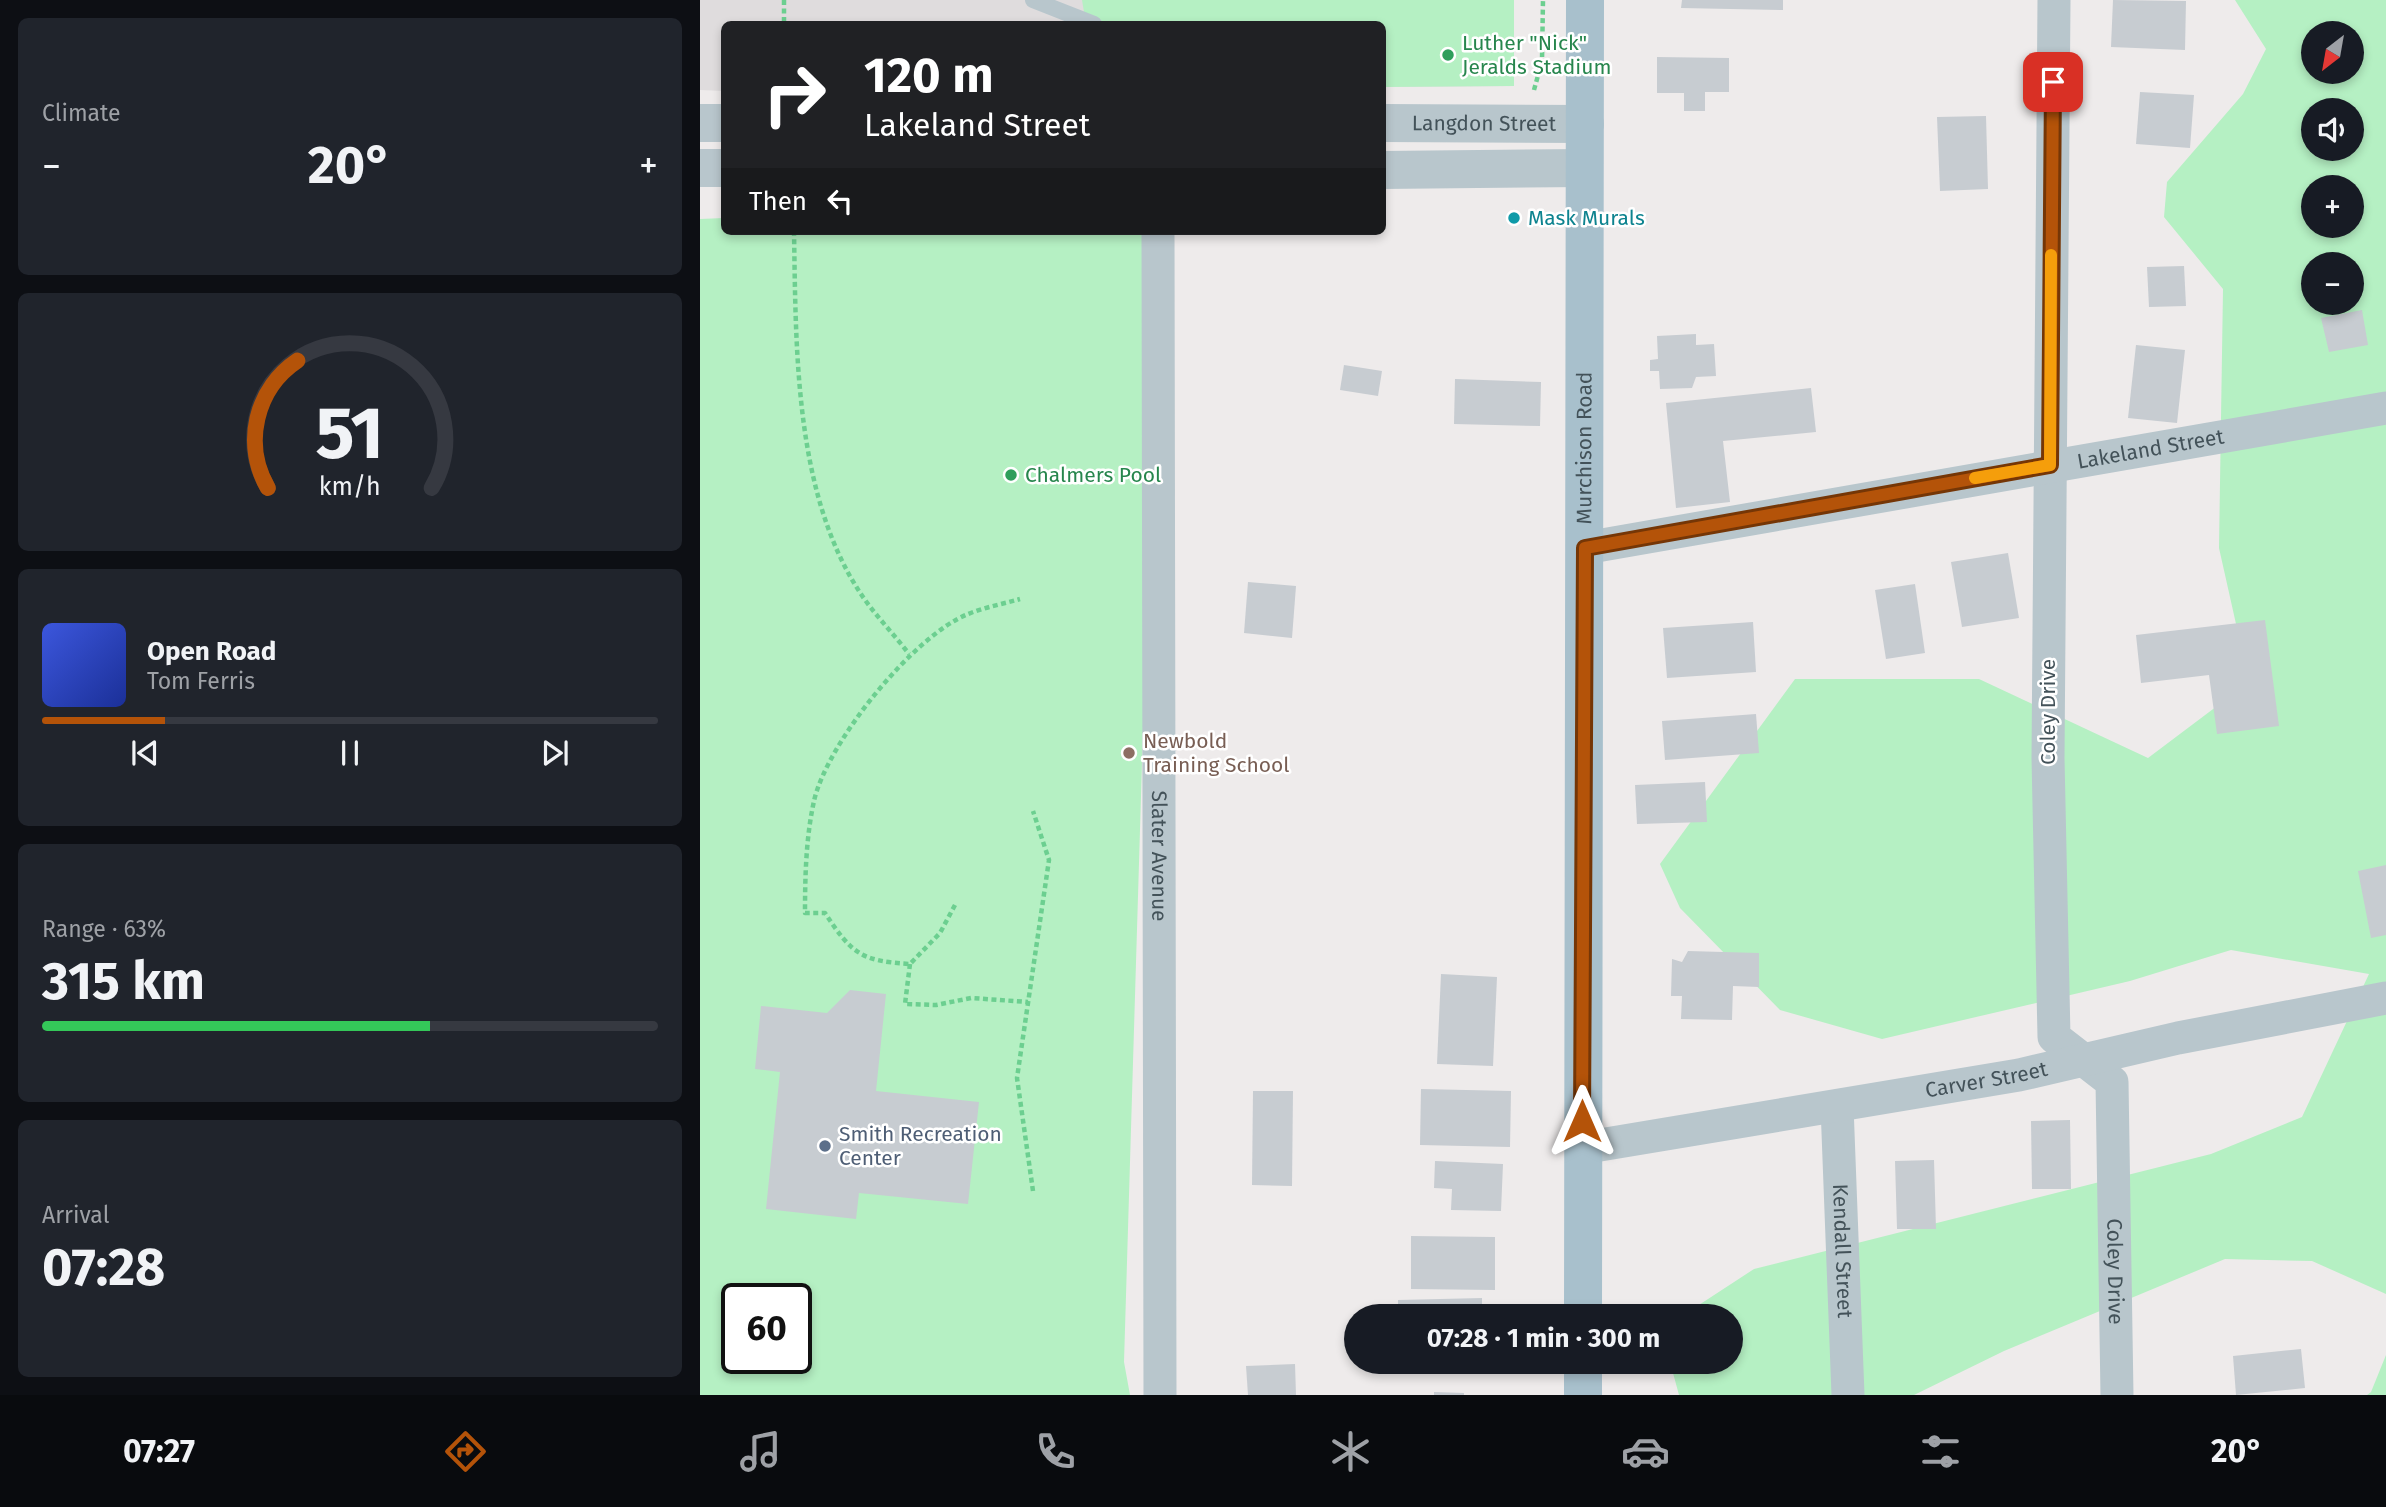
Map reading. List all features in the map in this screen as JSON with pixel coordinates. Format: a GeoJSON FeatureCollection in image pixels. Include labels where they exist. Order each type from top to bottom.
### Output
{"type":"FeatureCollection","features":[{"type":"Feature","properties":{"kind":"main road","name":"Murchison Road"},"geometry":{"type":"LineString","coordinates":[[1583,1304],[1585,0]]}},
{"type":"Feature","properties":{"kind":"main road"},"geometry":{"type":"LineString","coordinates":[[1583,1374],[1583,1395]]}},
{"type":"Feature","properties":{"kind":"street","name":"Coley Drive"},"geometry":{"type":"LineString","coordinates":[[2054,0],[2048,758],[2054,1037],[2085,1058],[2112,1082],[2117,1395]]}},
{"type":"Feature","properties":{"kind":"street"},"geometry":{"type":"LineString","coordinates":[[700,123],[721,123]]}},
{"type":"Feature","properties":{"kind":"street","name":"Langdon Street"},"geometry":{"type":"LineString","coordinates":[[1386,123],[1585,124]]}},
{"type":"Feature","properties":{"kind":"street"},"geometry":{"type":"LineString","coordinates":[[700,168],[721,168]]}},
{"type":"Feature","properties":{"kind":"street"},"geometry":{"type":"LineString","coordinates":[[1386,170],[1584,168]]}},
{"type":"Feature","properties":{"kind":"street","name":"Slater Avenue"},"geometry":{"type":"LineString","coordinates":[[1158,235],[1160,1395]]}},
{"type":"Feature","properties":{"kind":"street","name":"Lakeland Street"},"geometry":{"type":"LineString","coordinates":[[1585,548],[2386,408]]}},
{"type":"Feature","properties":{"kind":"street","name":"Carver Street"},"geometry":{"type":"LineString","coordinates":[[1582,1148],[2019,1075],[2085,1058],[2386,998]]}},
{"type":"Feature","properties":{"kind":"street","name":"Kendall Street"},"geometry":{"type":"LineString","coordinates":[[1837,1106],[1848,1395]]}},
{"type":"Feature","properties":{"kind":"lane"},"geometry":{"type":"LineString","coordinates":[[1033,0],[1086,21]]}},
{"type":"Feature","properties":{"kind":"path"},"geometry":{"type":"LineString","coordinates":[[784,0],[784,21]]}},
{"type":"Feature","properties":{"kind":"path"},"geometry":{"type":"LineString","coordinates":[[1531,96],[1539,81],[1542,61],[1543,0]]}},
{"type":"Feature","properties":{"kind":"path"},"geometry":{"type":"LineString","coordinates":[[794,235],[795,296],[806,446],[825,521],[858,591],[909,654]]}},
{"type":"Feature","properties":{"kind":"path"},"geometry":{"type":"LineString","coordinates":[[910,964],[863,958],[841,937],[825,913],[805,913],[806,862],[815,798],[843,740],[909,654],[967,614],[1020,599]]}},
{"type":"Feature","properties":{"kind":"path"},"geometry":{"type":"LineString","coordinates":[[1033,811],[1049,860],[1017,1077],[1033,1191]]}},
{"type":"Feature","properties":{"kind":"path"},"geometry":{"type":"LineString","coordinates":[[955,905],[940,933],[910,964],[905,1004],[936,1004],[971,998],[1028,1002]]}},
{"type":"Feature","properties":{"kind":"shaded area","name":"Luther \"Nick\" Jeralds Stadium"},"geometry":{"type":"Polygon","coordinates":[[[700,0],[1514,0],[1514,86],[1386,87],[1386,21],[721,21],[721,91],[700,90],[700,0]]]}},
{"type":"Feature","properties":{"kind":"green space","name":"Luther \"Nick\" Jeralds Stadium"},"geometry":{"type":"Polygon","coordinates":[[[1082,0],[1514,0],[1514,86],[1386,87],[1386,21],[1086,21],[1082,0]]]}},
{"type":"Feature","properties":{"kind":"green space"},"geometry":{"type":"Polygon","coordinates":[[[2235,0],[2386,0],[2386,1294],[2312,1261],[2225,1259],[2004,1351],[1914,1395],[1679,1395],[1673,1374],[1743,1374],[1743,1304],[1700,1304],[1754,1269],[2211,1154],[2302,1117],[2369,974],[2231,950],[2130,981],[1882,1039],[1780,1010],[1680,908],[1660,864],[1795,679],[1979,679],[2148,758],[2249,682],[2219,548],[2223,289],[2164,217],[2167,182],[2243,94],[2266,49],[2235,0]]]}},
{"type":"Feature","properties":{"kind":"green space"},"geometry":{"type":"Polygon","coordinates":[[[721,218],[721,235],[1158,235],[1124,1362],[1130,1395],[700,1395],[700,219],[721,218]]]}},
{"type":"Feature","properties":{"kind":"green space"},"geometry":{"type":"Polygon","coordinates":[[[2386,1355],[2386,1395],[2367,1395],[2371,1392],[2386,1355]]]}},
{"type":"Feature","properties":{"kind":"building"},"geometry":{"type":"Polygon","coordinates":[[[1682,0],[1783,0],[1783,10],[1681,8],[1682,0]]]}},
{"type":"Feature","properties":{"kind":"building"},"geometry":{"type":"Polygon","coordinates":[[[2113,0],[2186,1],[2185,50],[2111,47],[2113,0]]]}},
{"type":"Feature","properties":{"kind":"building"},"geometry":{"type":"Polygon","coordinates":[[[1657,57],[1729,58],[1729,92],[1705,92],[1705,111],[1684,111],[1684,93],[1657,93],[1657,57]]]}},
{"type":"Feature","properties":{"kind":"building"},"geometry":{"type":"Polygon","coordinates":[[[2140,92],[2194,95],[2190,148],[2136,144],[2140,92]]]}},
{"type":"Feature","properties":{"kind":"building"},"geometry":{"type":"Polygon","coordinates":[[[1986,116],[1988,189],[1940,191],[1937,117],[1986,116]]]}},
{"type":"Feature","properties":{"kind":"building"},"geometry":{"type":"Polygon","coordinates":[[[2184,266],[2186,306],[2149,307],[2147,267],[2184,266]]]}},
{"type":"Feature","properties":{"kind":"building"},"geometry":{"type":"Polygon","coordinates":[[[2363,315],[2368,345],[2329,352],[2321,318],[2363,315]]]}},
{"type":"Feature","properties":{"kind":"building"},"geometry":{"type":"Polygon","coordinates":[[[1696,334],[1696,345],[1714,344],[1716,376],[1696,377],[1692,388],[1660,389],[1659,371],[1650,371],[1650,360],[1658,359],[1657,336],[1696,334]]]}},
{"type":"Feature","properties":{"kind":"building"},"geometry":{"type":"Polygon","coordinates":[[[2136,345],[2185,350],[2177,423],[2128,418],[2136,345]]]}},
{"type":"Feature","properties":{"kind":"building"},"geometry":{"type":"Polygon","coordinates":[[[1344,365],[1382,371],[1378,396],[1340,390],[1344,365]]]}},
{"type":"Feature","properties":{"kind":"building"},"geometry":{"type":"Polygon","coordinates":[[[1455,379],[1541,382],[1540,426],[1454,424],[1455,379]]]}},
{"type":"Feature","properties":{"kind":"building"},"geometry":{"type":"Polygon","coordinates":[[[1811,388],[1816,432],[1723,441],[1730,502],[1676,508],[1666,403],[1811,388]]]}},
{"type":"Feature","properties":{"kind":"building"},"geometry":{"type":"Polygon","coordinates":[[[2008,553],[2019,618],[1962,627],[1951,562],[2008,553]]]}},
{"type":"Feature","properties":{"kind":"building"},"geometry":{"type":"Polygon","coordinates":[[[1248,582],[1296,586],[1292,638],[1244,633],[1248,582]]]}},
{"type":"Feature","properties":{"kind":"building"},"geometry":{"type":"Polygon","coordinates":[[[1915,584],[1925,653],[1886,659],[1875,590],[1915,584]]]}},
{"type":"Feature","properties":{"kind":"building"},"geometry":{"type":"Polygon","coordinates":[[[2265,620],[2279,726],[2217,734],[2209,675],[2141,683],[2136,635],[2265,620]]]}},
{"type":"Feature","properties":{"kind":"building"},"geometry":{"type":"Polygon","coordinates":[[[1753,622],[1756,672],[1667,678],[1663,628],[1753,622]]]}},
{"type":"Feature","properties":{"kind":"building"},"geometry":{"type":"Polygon","coordinates":[[[1756,714],[1759,753],[1665,760],[1662,721],[1756,714]]]}},
{"type":"Feature","properties":{"kind":"building"},"geometry":{"type":"Polygon","coordinates":[[[1705,782],[1707,822],[1637,824],[1635,785],[1705,782]]]}},
{"type":"Feature","properties":{"kind":"building"},"geometry":{"type":"Polygon","coordinates":[[[2386,865],[2386,935],[2371,938],[2358,871],[2386,865]]]}},
{"type":"Feature","properties":{"kind":"building"},"geometry":{"type":"Polygon","coordinates":[[[1688,951],[1759,953],[1759,987],[1733,986],[1732,1020],[1681,1019],[1682,996],[1671,996],[1672,959],[1682,962],[1688,951]]]}},
{"type":"Feature","properties":{"kind":"building"},"geometry":{"type":"Polygon","coordinates":[[[1441,974],[1497,977],[1493,1066],[1437,1064],[1441,974]]]}},
{"type":"Feature","properties":{"kind":"building"},"geometry":{"type":"Polygon","coordinates":[[[850,990],[886,994],[876,1091],[979,1102],[968,1204],[859,1193],[856,1219],[766,1209],[780,1072],[755,1069],[761,1006],[827,1013],[850,990]]]}},
{"type":"Feature","properties":{"kind":"building"},"geometry":{"type":"Polygon","coordinates":[[[1421,1089],[1511,1091],[1510,1147],[1420,1145],[1421,1089]]]}},
{"type":"Feature","properties":{"kind":"building"},"geometry":{"type":"Polygon","coordinates":[[[1253,1091],[1293,1091],[1292,1186],[1252,1185],[1253,1091]]]}},
{"type":"Feature","properties":{"kind":"building"},"geometry":{"type":"Polygon","coordinates":[[[2070,1120],[2071,1189],[2032,1189],[2031,1121],[2070,1120]]]}},
{"type":"Feature","properties":{"kind":"building"},"geometry":{"type":"Polygon","coordinates":[[[1934,1160],[1936,1229],[1897,1229],[1895,1161],[1934,1160]]]}},
{"type":"Feature","properties":{"kind":"building"},"geometry":{"type":"Polygon","coordinates":[[[1435,1161],[1503,1164],[1501,1211],[1451,1210],[1452,1189],[1434,1188],[1435,1161]]]}},
{"type":"Feature","properties":{"kind":"building"},"geometry":{"type":"Polygon","coordinates":[[[1411,1236],[1495,1237],[1495,1290],[1411,1289],[1411,1236]]]}},
{"type":"Feature","properties":{"kind":"building"},"geometry":{"type":"Polygon","coordinates":[[[1482,1298],[1482,1304],[1398,1304],[1398,1300],[1482,1298]]]}},
{"type":"Feature","properties":{"kind":"building"},"geometry":{"type":"Polygon","coordinates":[[[2301,1349],[2305,1388],[2236,1395],[2233,1356],[2301,1349]]]}},
{"type":"Feature","properties":{"kind":"building"},"geometry":{"type":"Polygon","coordinates":[[[1295,1364],[1296,1395],[1248,1395],[1246,1366],[1295,1364]]]}},
{"type":"Feature","properties":{"kind":"building"},"geometry":{"type":"Polygon","coordinates":[[[1434,1392],[1464,1393],[1464,1395],[1434,1395],[1434,1392]]]}},
{"type":"Feature","properties":{"kind":"slow traffic"},"geometry":{"type":"LineString","coordinates":[[1975,478],[2050,465],[2051,255]]}},
{"type":"Feature","properties":{"kind":"place","name":"Luther \"Nick\" Jeralds Stadium"},"geometry":{"type":"Point","coordinates":[1448,55]}},
{"type":"Feature","properties":{"kind":"place","name":"Mask Murals"},"geometry":{"type":"Point","coordinates":[1514,218]}},
{"type":"Feature","properties":{"kind":"place","name":"Chalmers Pool"},"geometry":{"type":"Point","coordinates":[1011,475]}},
{"type":"Feature","properties":{"kind":"place","name":"Newbold Training School"},"geometry":{"type":"Point","coordinates":[1129,753]}},
{"type":"Feature","properties":{"kind":"place","name":"Smith Recreation Center"},"geometry":{"type":"Point","coordinates":[825,1146]}},
{"type":"Feature","properties":{"kind":"route"},"geometry":{"type":"LineString","coordinates":[[1582,1121],[1585,548],[2050,465],[2053,82]]}}]}
